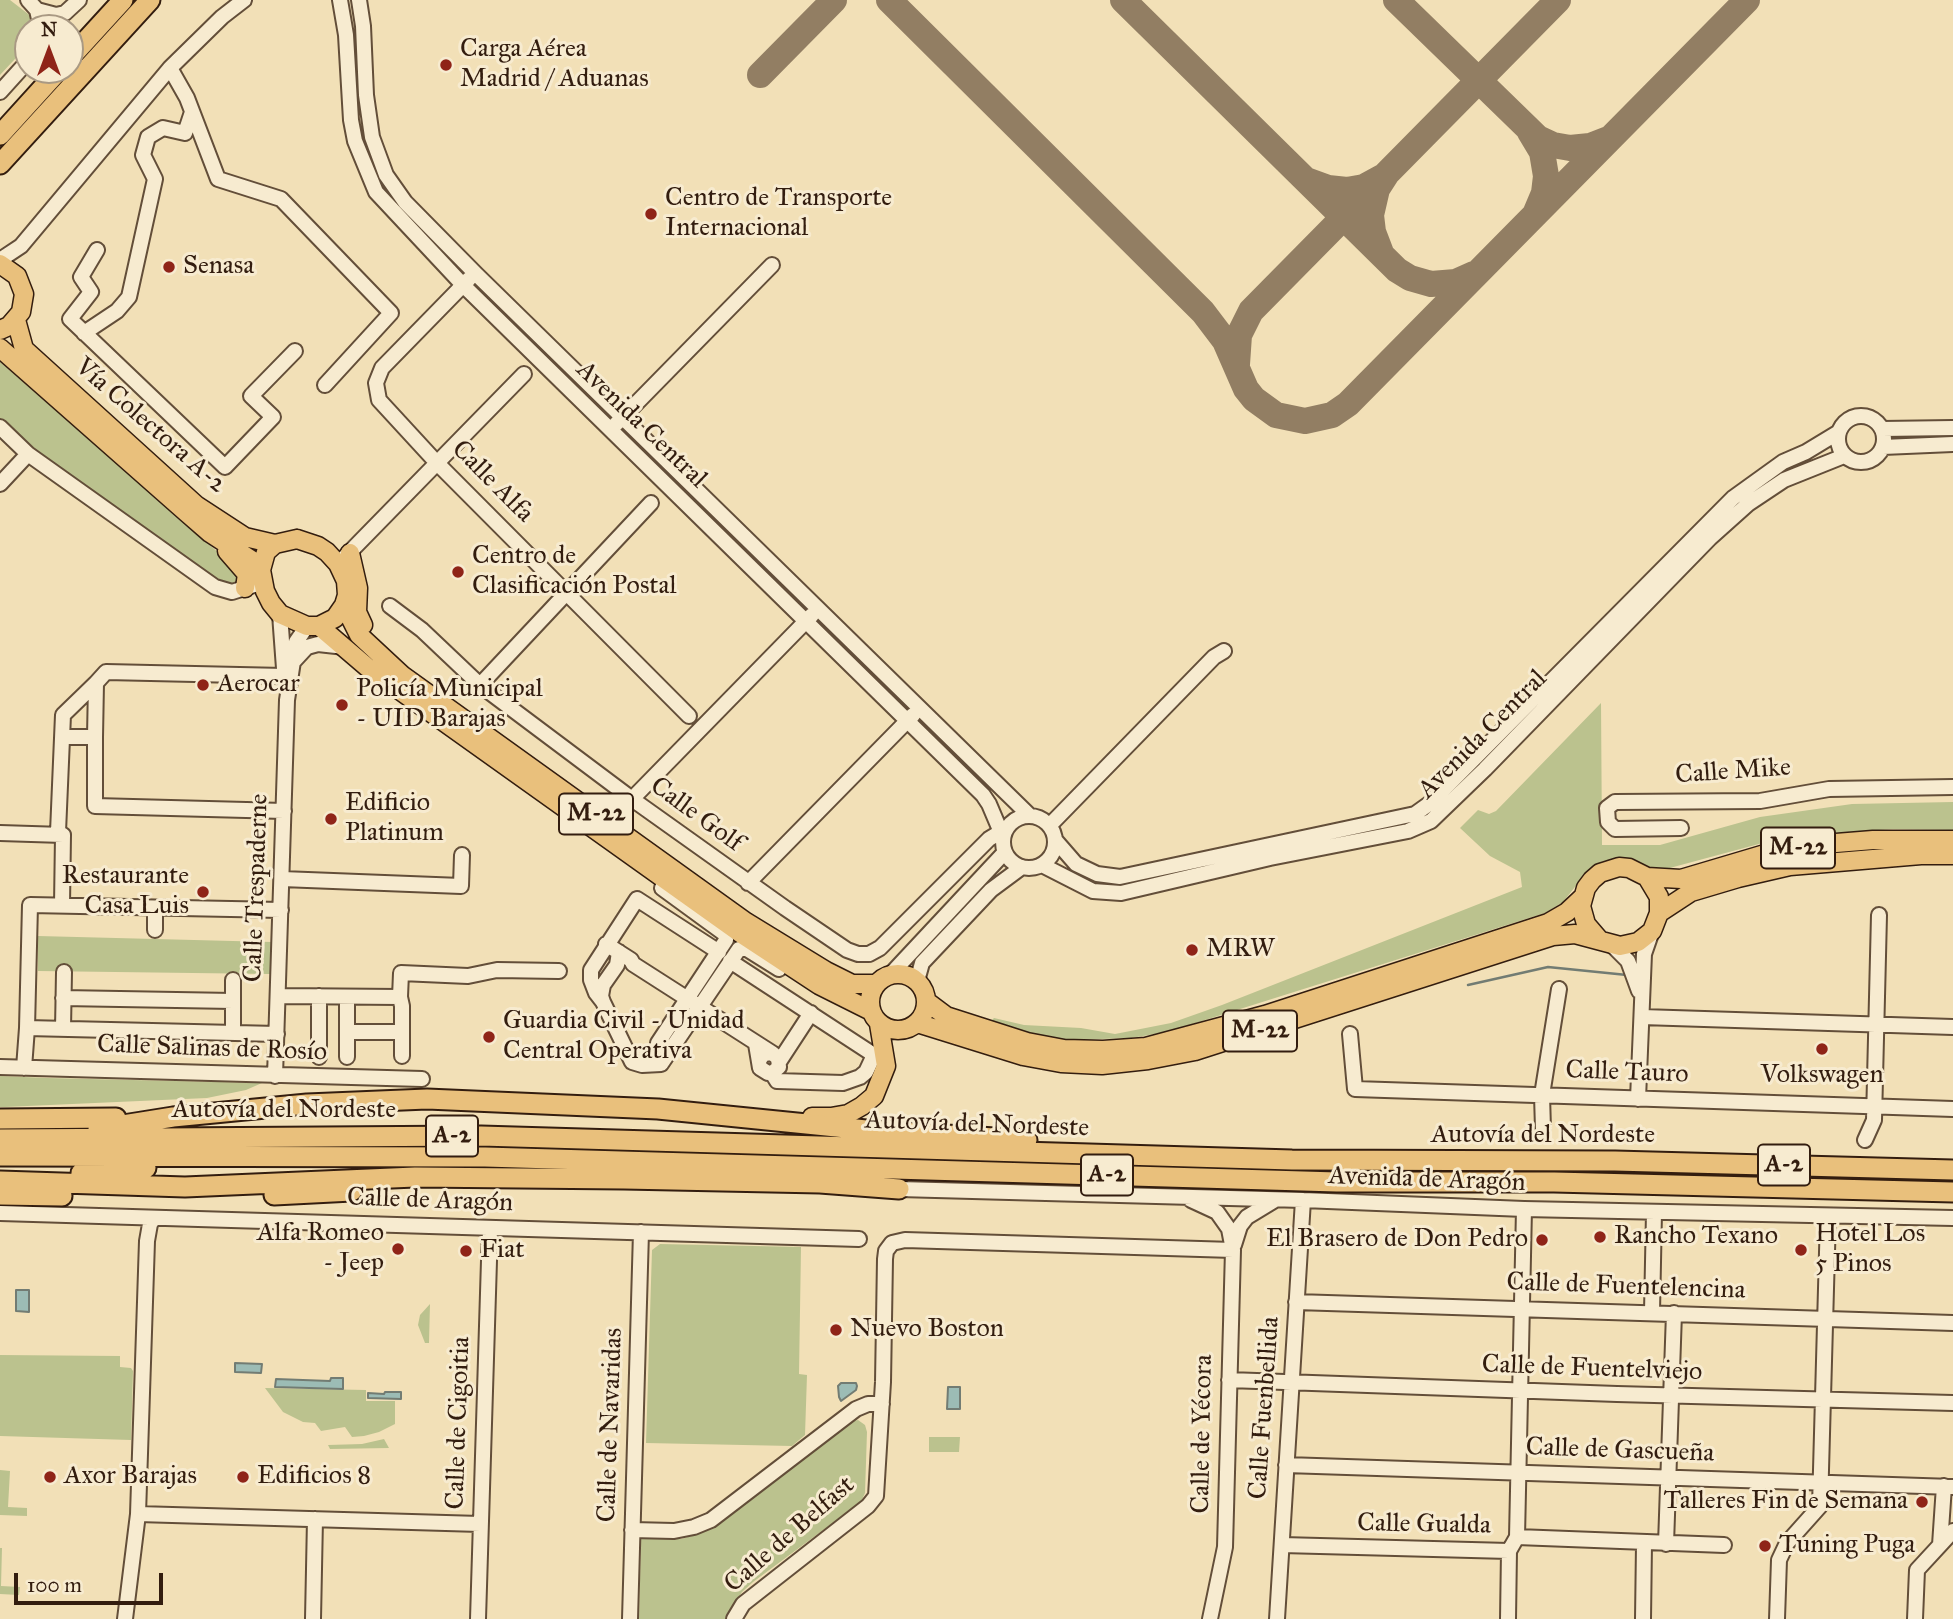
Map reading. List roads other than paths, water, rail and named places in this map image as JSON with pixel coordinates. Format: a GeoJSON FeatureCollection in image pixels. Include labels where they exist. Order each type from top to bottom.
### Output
{"type":"FeatureCollection","features":[{"type":"Feature","properties":{"kind":"highway"},"geometry":{"type":"LineString","coordinates":[[84,43],[123,0]]}},
{"type":"Feature","properties":{"kind":"highway"},"geometry":{"type":"LineString","coordinates":[[0,164],[150,0]]}},
{"type":"Feature","properties":{"kind":"highway"},"geometry":{"type":"LineString","coordinates":[[0,135],[47,84]]}},
{"type":"Feature","properties":{"kind":"highway"},"geometry":{"type":"LineString","coordinates":[[34,1139],[173,1117],[307,1104],[427,1099],[605,1106],[953,1136],[1290,1152]]}},
{"type":"Feature","properties":{"kind":"highway"},"geometry":{"type":"LineString","coordinates":[[0,1119],[173,1117]]}},
{"type":"Feature","properties":{"kind":"highway","name":"Autovía del Nordeste"},"geometry":{"type":"LineString","coordinates":[[0,1139],[481,1136],[1292,1160],[1615,1161],[1953,1170]]}},
{"type":"Feature","properties":{"kind":"highway"},"geometry":{"type":"LineString","coordinates":[[826,1147],[845,1141],[878,1141],[1290,1152],[1584,1156],[1615,1161]]}},
{"type":"Feature","properties":{"kind":"highway","name":"Autovía del Nordeste"},"geometry":{"type":"LineString","coordinates":[[0,1156],[485,1157],[1337,1182],[1567,1183],[1953,1192]]}},
{"type":"Feature","properties":{"kind":"highway"},"geometry":{"type":"LineString","coordinates":[[0,1178],[188,1167],[261,1156]]}},
{"type":"Feature","properties":{"kind":"highway"},"geometry":{"type":"LineString","coordinates":[[0,1178],[185,1187],[415,1177],[820,1183],[899,1189]]}},
{"type":"Feature","properties":{"kind":"highway"},"geometry":{"type":"LineString","coordinates":[[0,1195],[236,1196],[544,1183],[899,1189]]}},
{"type":"Feature","properties":{"kind":"main road"},"geometry":{"type":"LineString","coordinates":[[0,262],[18,276],[24,294],[21,312],[16,320],[0,330]]}},
{"type":"Feature","properties":{"kind":"main road","name":"Vía Colectora A-2"},"geometry":{"type":"LineString","coordinates":[[16,320],[24,349],[196,505],[245,537],[275,544]]}},
{"type":"Feature","properties":{"kind":"main road","name":"Vía Colectora A-2"},"geometry":{"type":"LineString","coordinates":[[0,348],[210,533],[246,555],[256,580]]}},
{"type":"Feature","properties":{"kind":"main road"},"geometry":{"type":"LineString","coordinates":[[344,559],[347,595],[344,605],[335,618],[313,626],[280,614],[256,580],[266,552],[275,544],[297,539],[344,559],[358,588],[357,612],[360,621],[402,675]]}},
{"type":"Feature","properties":{"kind":"main road","name":"M-22"},"geometry":{"type":"LineString","coordinates":[[344,605],[359,635],[402,675],[747,922],[852,984],[883,979]]}},
{"type":"Feature","properties":{"kind":"main road","name":"M-22"},"geometry":{"type":"LineString","coordinates":[[313,626],[531,786],[740,933],[875,1018]]}},
{"type":"Feature","properties":{"kind":"main road","name":"M-22"},"geometry":{"type":"LineString","coordinates":[[926,1001],[946,1016],[1027,1042],[1063,1049],[1146,1047],[1265,1015],[1548,923],[1567,912],[1583,897],[1592,880],[1609,869],[1629,868],[1647,877],[1681,879],[1782,849],[1873,840],[1953,840]]}},
{"type":"Feature","properties":{"kind":"main road","name":"M-22"},"geometry":{"type":"LineString","coordinates":[[1659,913],[1691,892],[1790,866],[1953,855]]}},
{"type":"Feature","properties":{"kind":"main road"},"geometry":{"type":"LineString","coordinates":[[1647,877],[1659,897],[1659,913],[1652,931]]}},
{"type":"Feature","properties":{"kind":"main road"},"geometry":{"type":"LineString","coordinates":[[1583,897],[1586,924],[1604,941]]}},
{"type":"Feature","properties":{"kind":"main road","name":"M-22"},"geometry":{"type":"LineString","coordinates":[[917,1023],[1010,1052],[1061,1063],[1102,1065],[1148,1060],[1195,1051],[1269,1029],[1553,936],[1575,934],[1620,946],[1637,942],[1652,931]]}},
{"type":"Feature","properties":{"kind":"main road"},"geometry":{"type":"LineString","coordinates":[[704,1114],[831,1118],[848,1114],[874,1096],[886,1066],[875,1018],[871,992],[883,979],[909,976],[917,981],[925,993],[926,1001],[925,1009],[917,1023],[905,1030],[896,1030],[875,1018]]}},
{"type":"Feature","properties":{"kind":"street"},"geometry":{"type":"LineString","coordinates":[[32,5],[46,14],[65,13],[79,0]]}},
{"type":"Feature","properties":{"kind":"street"},"geometry":{"type":"LineString","coordinates":[[0,262],[21,246],[170,68],[222,17],[244,0]]}},
{"type":"Feature","properties":{"kind":"street","name":"Avenida Central"},"geometry":{"type":"LineString","coordinates":[[340,0],[346,34],[351,120],[355,141],[365,168],[383,200],[463,285],[983,795],[1004,839]]}},
{"type":"Feature","properties":{"kind":"street","name":"Avenida Central"},"geometry":{"type":"LineString","coordinates":[[359,0],[368,118],[372,137],[386,175],[405,202],[475,274],[1030,816]]}},
{"type":"Feature","properties":{"kind":"street"},"geometry":{"type":"LineString","coordinates":[[170,68],[192,112],[218,179],[281,199],[391,313],[325,385]]}},
{"type":"Feature","properties":{"kind":"street"},"geometry":{"type":"LineString","coordinates":[[0,92],[14,76]]}},
{"type":"Feature","properties":{"kind":"street"},"geometry":{"type":"LineString","coordinates":[[84,333],[117,311],[129,297],[155,179],[143,155],[148,137],[163,128],[185,133],[192,112]]}},
{"type":"Feature","properties":{"kind":"street"},"geometry":{"type":"LineString","coordinates":[[18,276],[21,246]]}},
{"type":"Feature","properties":{"kind":"street"},"geometry":{"type":"LineString","coordinates":[[97,250],[81,276],[91,292],[70,319],[225,467],[273,417],[251,396],[295,351]]}},
{"type":"Feature","properties":{"kind":"street"},"geometry":{"type":"LineString","coordinates":[[611,430],[772,265]]}},
{"type":"Feature","properties":{"kind":"street","name":"Calle Alfa"},"geometry":{"type":"LineString","coordinates":[[475,274],[382,368],[376,383],[379,400],[688,716]]}},
{"type":"Feature","properties":{"kind":"street"},"geometry":{"type":"LineString","coordinates":[[344,559],[524,374]]}},
{"type":"Feature","properties":{"kind":"street"},"geometry":{"type":"LineString","coordinates":[[1857,416],[1875,421],[1882,429],[1883,447],[1875,457],[1865,462],[1855,462],[1844,456],[1839,448],[1839,432],[1849,419],[1857,416]]}},
{"type":"Feature","properties":{"kind":"street"},"geometry":{"type":"LineString","coordinates":[[0,427],[28,454],[215,587],[232,592],[256,580]]}},
{"type":"Feature","properties":{"kind":"street"},"geometry":{"type":"LineString","coordinates":[[1882,429],[1953,428]]}},
{"type":"Feature","properties":{"kind":"street","name":"Avenida Central"},"geometry":{"type":"LineString","coordinates":[[1056,841],[1076,864],[1097,874],[1120,877],[1415,814],[1429,804],[1733,498],[1783,462],[1839,432]]}},
{"type":"Feature","properties":{"kind":"street"},"geometry":{"type":"LineString","coordinates":[[1883,447],[1953,444]]}},
{"type":"Feature","properties":{"kind":"street"},"geometry":{"type":"LineString","coordinates":[[0,484],[28,454]]}},
{"type":"Feature","properties":{"kind":"street","name":"Avenida Central"},"geometry":{"type":"LineString","coordinates":[[1042,865],[1093,891],[1121,893],[1270,858],[1408,831],[1431,821],[1710,538],[1748,504],[1784,480],[1844,456]]}},
{"type":"Feature","properties":{"kind":"street"},"geometry":{"type":"LineString","coordinates":[[481,685],[652,503]]}},
{"type":"Feature","properties":{"kind":"street","name":"Calle Golf"},"geometry":{"type":"LineString","coordinates":[[390,606],[422,630],[481,685],[632,799],[847,950],[870,954],[880,948],[989,838],[1004,839]]}},
{"type":"Feature","properties":{"kind":"street"},"geometry":{"type":"LineString","coordinates":[[632,799],[817,609]]}},
{"type":"Feature","properties":{"kind":"street","name":"Calle Trespaderne"},"geometry":{"type":"LineString","coordinates":[[280,614],[287,700]]}},
{"type":"Feature","properties":{"kind":"street","name":"Calle Trespaderne"},"geometry":{"type":"LineString","coordinates":[[275,1076],[287,700],[296,642],[313,626]]}},
{"type":"Feature","properties":{"kind":"street"},"geometry":{"type":"LineString","coordinates":[[294,661],[307,647],[318,643],[346,648]]}},
{"type":"Feature","properties":{"kind":"street"},"geometry":{"type":"LineString","coordinates":[[1050,825],[1214,657],[1224,651]]}},
{"type":"Feature","properties":{"kind":"street"},"geometry":{"type":"LineString","coordinates":[[63,835],[58,832],[63,715],[101,678],[284,676]]}},
{"type":"Feature","properties":{"kind":"street"},"geometry":{"type":"LineString","coordinates":[[101,678],[95,737],[95,806],[284,811]]}},
{"type":"Feature","properties":{"kind":"street"},"geometry":{"type":"LineString","coordinates":[[748,883],[919,709]]}},
{"type":"Feature","properties":{"kind":"street"},"geometry":{"type":"LineString","coordinates":[[63,737],[95,737]]}},
{"type":"Feature","properties":{"kind":"street"},"geometry":{"type":"LineString","coordinates":[[531,786],[555,811],[725,934],[724,956],[694,1003],[658,1043],[671,1051],[659,1066],[632,1062],[601,996],[614,954],[636,899],[724,956],[811,1013],[874,1055],[866,1072],[843,1083],[777,1081],[771,1062],[756,1044],[694,1003],[633,964],[631,960],[614,954]]}},
{"type":"Feature","properties":{"kind":"street","name":"Calle Mike"},"geometry":{"type":"LineString","coordinates":[[1681,828],[1615,829],[1608,822],[1607,808],[1615,802],[1759,801],[1829,789],[1953,787]]}},
{"type":"Feature","properties":{"kind":"street"},"geometry":{"type":"LineString","coordinates":[[883,979],[1021,817],[1030,816],[1044,820],[1050,825],[1056,841],[1050,859],[1029,869],[1009,859],[1004,839]]}},
{"type":"Feature","properties":{"kind":"street"},"geometry":{"type":"LineString","coordinates":[[0,833],[63,835]]}},
{"type":"Feature","properties":{"kind":"street"},"geometry":{"type":"LineString","coordinates":[[62,905],[63,835]]}},
{"type":"Feature","properties":{"kind":"street"},"geometry":{"type":"LineString","coordinates":[[282,879],[461,886],[462,855]]}},
{"type":"Feature","properties":{"kind":"street"},"geometry":{"type":"LineString","coordinates":[[917,981],[922,963],[991,890],[1022,867]]}},
{"type":"Feature","properties":{"kind":"street"},"geometry":{"type":"LineString","coordinates":[[24,1068],[30,905],[281,910]]}},
{"type":"Feature","properties":{"kind":"street"},"geometry":{"type":"LineString","coordinates":[[155,908],[155,930]]}},
{"type":"Feature","properties":{"kind":"street"},"geometry":{"type":"LineString","coordinates":[[1865,1140],[1874,1120],[1875,1106],[1879,915]]}},
{"type":"Feature","properties":{"kind":"street"},"geometry":{"type":"LineString","coordinates":[[1638,1099],[1644,954],[1652,931]]}},
{"type":"Feature","properties":{"kind":"street"},"geometry":{"type":"LineString","coordinates":[[1604,941],[1628,961],[1641,995]]}},
{"type":"Feature","properties":{"kind":"street"},"geometry":{"type":"LineString","coordinates":[[724,956],[739,949],[747,949],[798,981],[819,985]]}},
{"type":"Feature","properties":{"kind":"street"},"geometry":{"type":"LineString","coordinates":[[603,1002],[591,980],[592,970],[614,954]]}},
{"type":"Feature","properties":{"kind":"street"},"geometry":{"type":"LineString","coordinates":[[402,1056],[401,973],[468,975],[497,970],[559,971]]}},
{"type":"Feature","properties":{"kind":"street"},"geometry":{"type":"LineString","coordinates":[[63,1029],[64,972]]}},
{"type":"Feature","properties":{"kind":"street"},"geometry":{"type":"LineString","coordinates":[[233,980],[233,1033]]}},
{"type":"Feature","properties":{"kind":"street"},"geometry":{"type":"LineString","coordinates":[[1543,1129],[1542,1095],[1559,989]]}},
{"type":"Feature","properties":{"kind":"street"},"geometry":{"type":"LineString","coordinates":[[279,996],[400,997]]}},
{"type":"Feature","properties":{"kind":"street"},"geometry":{"type":"LineString","coordinates":[[319,996],[319,1057]]}},
{"type":"Feature","properties":{"kind":"street"},"geometry":{"type":"LineString","coordinates":[[347,997],[347,1056]]}},
{"type":"Feature","properties":{"kind":"street"},"geometry":{"type":"LineString","coordinates":[[63,998],[233,1001]]}},
{"type":"Feature","properties":{"kind":"street"},"geometry":{"type":"LineString","coordinates":[[771,1062],[811,1013]]}},
{"type":"Feature","properties":{"kind":"street"},"geometry":{"type":"LineString","coordinates":[[1642,1017],[1953,1027]]}},
{"type":"Feature","properties":{"kind":"street"},"geometry":{"type":"LineString","coordinates":[[27,1028],[277,1034]]}},
{"type":"Feature","properties":{"kind":"street"},"geometry":{"type":"LineString","coordinates":[[347,1032],[402,1032]]}},
{"type":"Feature","properties":{"kind":"street","name":"Calle Tauro"},"geometry":{"type":"LineString","coordinates":[[1350,1034],[1355,1090],[1953,1109]]}},
{"type":"Feature","properties":{"kind":"street","name":"Calle Salinas de Rosío"},"geometry":{"type":"LineString","coordinates":[[0,1067],[422,1079]]}},
{"type":"Feature","properties":{"kind":"street","name":"Avenida de Aragón"},"geometry":{"type":"LineString","coordinates":[[899,1189],[1524,1209],[1953,1218]]}},
{"type":"Feature","properties":{"kind":"street","name":"Calle de Yécora"},"geometry":{"type":"LineString","coordinates":[[1187,1198],[1217,1212],[1229,1229],[1233,1250],[1225,1547],[1210,1619]]}},
{"type":"Feature","properties":{"kind":"street","name":"Calle de Yécora"},"geometry":{"type":"LineString","coordinates":[[1233,1250],[1240,1226],[1247,1217],[1277,1199]]}},
{"type":"Feature","properties":{"kind":"street","name":"Calle Fuenbellida"},"geometry":{"type":"LineString","coordinates":[[1277,1619],[1303,1200]]}},
{"type":"Feature","properties":{"kind":"street"},"geometry":{"type":"LineString","coordinates":[[1517,1537],[1524,1209]]}},
{"type":"Feature","properties":{"kind":"street"},"geometry":{"type":"LineString","coordinates":[[1653,1312],[1654,1212]]}},
{"type":"Feature","properties":{"kind":"street","name":"Calle de Aragón"},"geometry":{"type":"LineString","coordinates":[[0,1213],[859,1239]]}},
{"type":"Feature","properties":{"kind":"street"},"geometry":{"type":"LineString","coordinates":[[1777,1619],[1779,1560],[1787,1543],[1820,1506],[1828,1216]]}},
{"type":"Feature","properties":{"kind":"street"},"geometry":{"type":"LineString","coordinates":[[125,1619],[138,1514],[148,1230],[156,1218]]}},
{"type":"Feature","properties":{"kind":"street","name":"Calle de Cigoitia"},"geometry":{"type":"LineString","coordinates":[[478,1619],[490,1228]]}},
{"type":"Feature","properties":{"kind":"street","name":"Calle de Navaridas"},"geometry":{"type":"LineString","coordinates":[[630,1619],[640,1232]]}},
{"type":"Feature","properties":{"kind":"street","name":"Calle de Belfast"},"geometry":{"type":"LineString","coordinates":[[734,1619],[751,1596],[869,1506],[876,1496],[886,1251],[895,1240],[1233,1250]]}},
{"type":"Feature","properties":{"kind":"street","name":"Calle de Fuentelencina"},"geometry":{"type":"LineString","coordinates":[[1296,1302],[1953,1323]]}},
{"type":"Feature","properties":{"kind":"street"},"geometry":{"type":"LineString","coordinates":[[1666,1544],[1674,1313]]}},
{"type":"Feature","properties":{"kind":"street","name":"Calle de Fuentelviejo"},"geometry":{"type":"LineString","coordinates":[[1228,1380],[1953,1403]]}},
{"type":"Feature","properties":{"kind":"street"},"geometry":{"type":"LineString","coordinates":[[632,1530],[674,1531],[711,1520],[856,1409],[868,1404],[881,1404]]}},
{"type":"Feature","properties":{"kind":"street","name":"Calle de Gascueña"},"geometry":{"type":"LineString","coordinates":[[1286,1465],[1948,1487]]}},
{"type":"Feature","properties":{"kind":"street"},"geometry":{"type":"LineString","coordinates":[[1940,1545],[1948,1487]]}},
{"type":"Feature","properties":{"kind":"street"},"geometry":{"type":"LineString","coordinates":[[138,1514],[480,1524]]}},
{"type":"Feature","properties":{"kind":"street"},"geometry":{"type":"LineString","coordinates":[[313,1619],[315,1519]]}},
{"type":"Feature","properties":{"kind":"street"},"geometry":{"type":"LineString","coordinates":[[1914,1619],[1917,1570],[1953,1531]]}},
{"type":"Feature","properties":{"kind":"street","name":"Calle Gualda"},"geometry":{"type":"LineString","coordinates":[[1282,1545],[1509,1551],[1517,1537],[1724,1545]]}},
{"type":"Feature","properties":{"kind":"street"},"geometry":{"type":"LineString","coordinates":[[1643,1619],[1644,1544]]}},
{"type":"Feature","properties":{"kind":"street"},"geometry":{"type":"LineString","coordinates":[[1508,1619],[1509,1551]]}},
{"type":"Feature","properties":{"kind":"water"},"geometry":{"type":"Polygon","coordinates":[[[16,1290],[29,1290],[29,1312],[16,1311],[16,1290]]]}},
{"type":"Feature","properties":{"kind":"water"},"geometry":{"type":"Polygon","coordinates":[[[235,1363],[262,1364],[261,1373],[235,1372],[235,1363]]]}},
{"type":"Feature","properties":{"kind":"water"},"geometry":{"type":"Polygon","coordinates":[[[331,1378],[343,1378],[343,1389],[275,1387],[276,1379],[330,1381],[331,1378]]]}},
{"type":"Feature","properties":{"kind":"water"},"geometry":{"type":"Polygon","coordinates":[[[841,1383],[856,1383],[857,1386],[856,1390],[841,1401],[838,1386],[841,1383]]]}},
{"type":"Feature","properties":{"kind":"water"},"geometry":{"type":"Polygon","coordinates":[[[948,1387],[960,1387],[960,1409],[947,1409],[948,1387]]]}},
{"type":"Feature","properties":{"kind":"water"},"geometry":{"type":"Polygon","coordinates":[[[401,1392],[401,1399],[368,1398],[368,1393],[401,1392]]]}},
{"type":"Feature","properties":{"kind":"waterway"},"geometry":{"type":"LineString","coordinates":[[1468,985],[1548,967],[1627,975]]}},
{"type":"Feature","properties":{"kind":"place","name":"Carga Aérea Madrid / Aduanas"},"geometry":{"type":"Point","coordinates":[446,65]}},
{"type":"Feature","properties":{"kind":"place","name":"Centro de Transporte Internacional"},"geometry":{"type":"Point","coordinates":[651,214]}},
{"type":"Feature","properties":{"kind":"place","name":"Senasa"},"geometry":{"type":"Point","coordinates":[169,267]}},
{"type":"Feature","properties":{"kind":"place","name":"Centro de Clasificación Postal"},"geometry":{"type":"Point","coordinates":[458,572]}},
{"type":"Feature","properties":{"kind":"place","name":"Aerocar"},"geometry":{"type":"Point","coordinates":[203,685]}},
{"type":"Feature","properties":{"kind":"place","name":"Policía Municipal - UID Barajas"},"geometry":{"type":"Point","coordinates":[342,705]}},
{"type":"Feature","properties":{"kind":"place","name":"Edificio Platinum"},"geometry":{"type":"Point","coordinates":[331,819]}},
{"type":"Feature","properties":{"kind":"place","name":"Restaurante Casa Luis"},"geometry":{"type":"Point","coordinates":[203,892]}},
{"type":"Feature","properties":{"kind":"place","name":"MRW"},"geometry":{"type":"Point","coordinates":[1192,950]}},
{"type":"Feature","properties":{"kind":"place","name":"Guardia Civil - Unidad Central Operativa"},"geometry":{"type":"Point","coordinates":[489,1037]}},
{"type":"Feature","properties":{"kind":"place","name":"Volkswagen"},"geometry":{"type":"Point","coordinates":[1822,1049]}},
{"type":"Feature","properties":{"kind":"place","name":"Rancho Texano"},"geometry":{"type":"Point","coordinates":[1600,1237]}},
{"type":"Feature","properties":{"kind":"place","name":"El Brasero de Don Pedro"},"geometry":{"type":"Point","coordinates":[1542,1240]}},
{"type":"Feature","properties":{"kind":"place","name":"Alfa Romeo - Jeep"},"geometry":{"type":"Point","coordinates":[398,1249]}},
{"type":"Feature","properties":{"kind":"place","name":"Hotel Los 5 Pinos"},"geometry":{"type":"Point","coordinates":[1801,1250]}},
{"type":"Feature","properties":{"kind":"place","name":"Fiat"},"geometry":{"type":"Point","coordinates":[466,1251]}},
{"type":"Feature","properties":{"kind":"place","name":"Nuevo Boston"},"geometry":{"type":"Point","coordinates":[836,1330]}},
{"type":"Feature","properties":{"kind":"place","name":"Axor Barajas"},"geometry":{"type":"Point","coordinates":[50,1477]}},
{"type":"Feature","properties":{"kind":"place","name":"Edificios 8"},"geometry":{"type":"Point","coordinates":[243,1477]}},
{"type":"Feature","properties":{"kind":"place","name":"Talleres Fin de Semana"},"geometry":{"type":"Point","coordinates":[1922,1502]}},
{"type":"Feature","properties":{"kind":"place","name":"Tuning Puga"},"geometry":{"type":"Point","coordinates":[1765,1546]}}]}
